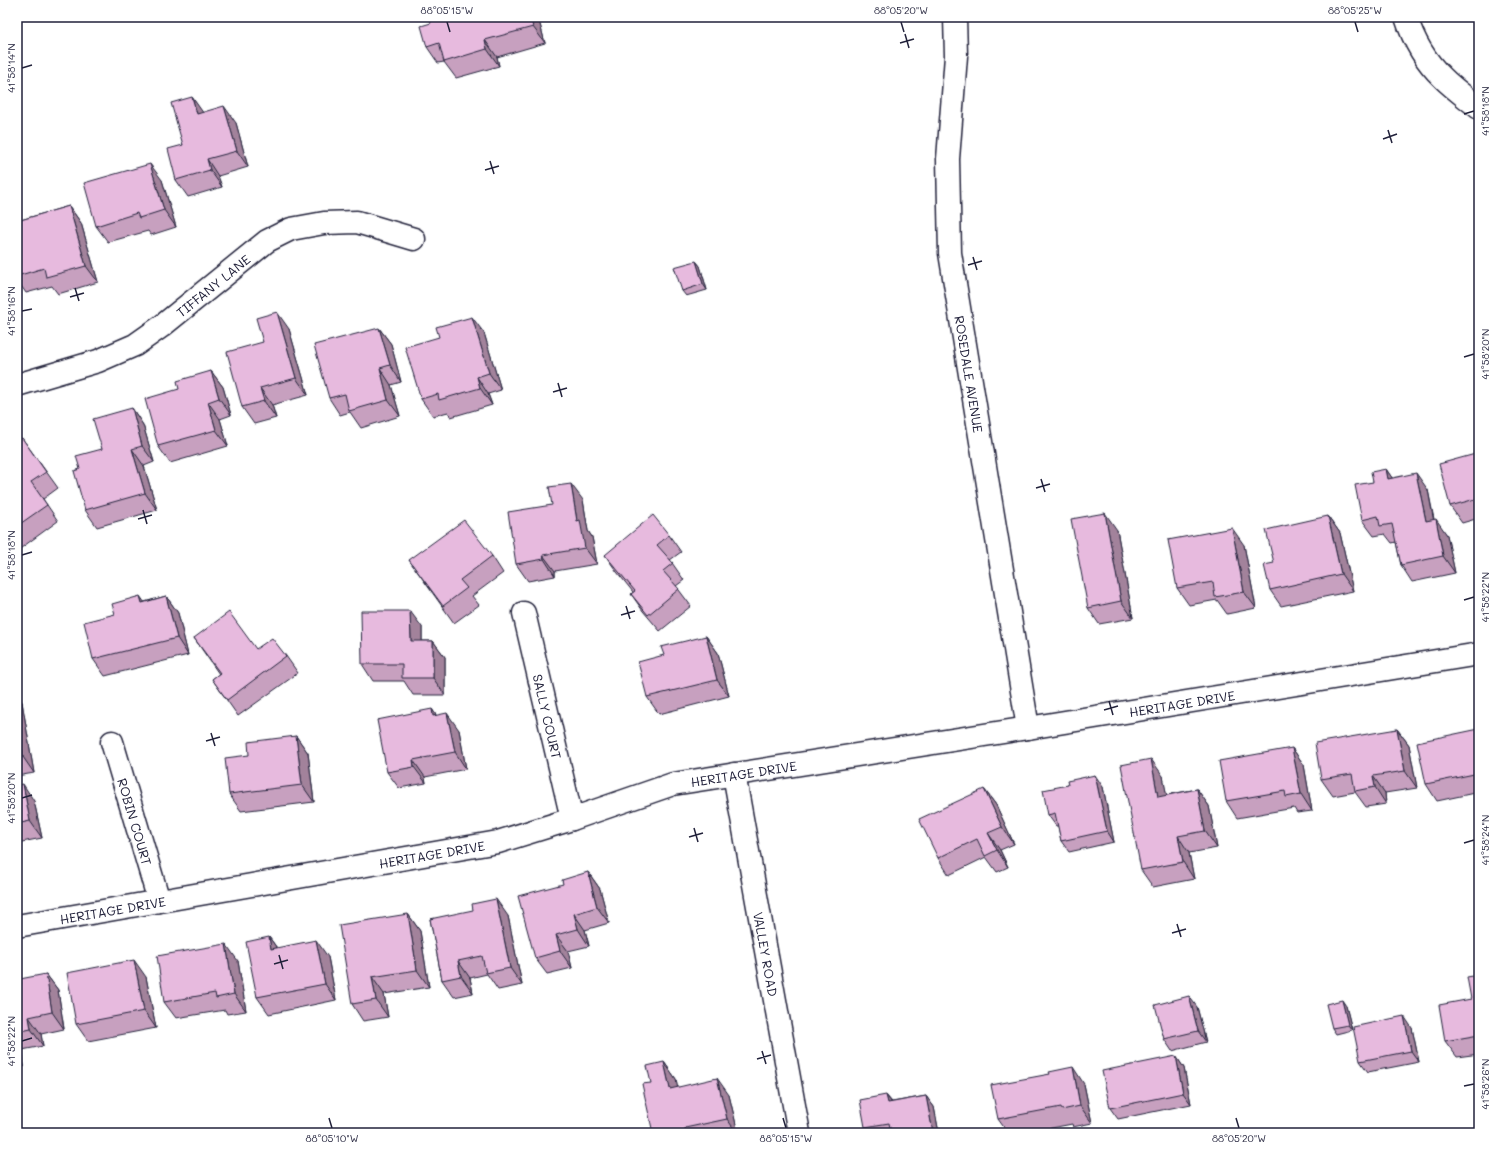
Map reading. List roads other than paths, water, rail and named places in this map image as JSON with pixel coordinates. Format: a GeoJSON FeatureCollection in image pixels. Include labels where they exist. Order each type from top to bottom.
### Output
{"type":"FeatureCollection","features":[{"type":"Feature","properties":{"kind":"street","name":"ROSEDALE AVENUE"},"geometry":{"type":"LineString","coordinates":[[955,17],[956,56],[948,159],[950,253],[1028,728]]}},
{"type":"Feature","properties":{"kind":"street"},"geometry":{"type":"LineString","coordinates":[[1406,17],[1423,54],[1442,78],[1479,108]]}},
{"type":"Feature","properties":{"kind":"street","name":"TIFFANY LANE"},"geometry":{"type":"LineString","coordinates":[[17,385],[98,361],[135,345],[162,326],[267,241],[291,229],[324,223],[357,222],[414,239]]}},
{"type":"Feature","properties":{"kind":"street","name":"SALLY COURT"},"geometry":{"type":"LineString","coordinates":[[524,613],[572,819]]}},
{"type":"Feature","properties":{"kind":"street","name":"HERITAGE DRIVE"},"geometry":{"type":"LineString","coordinates":[[17,926],[498,842],[572,819],[673,784],[1028,728],[1479,654]]}},
{"type":"Feature","properties":{"kind":"street","name":"ROBIN COURT"},"geometry":{"type":"LineString","coordinates":[[112,742],[158,901]]}},
{"type":"Feature","properties":{"kind":"street","name":"VALLEY ROAD"},"geometry":{"type":"LineString","coordinates":[[734,774],[799,1133]]}}]}
